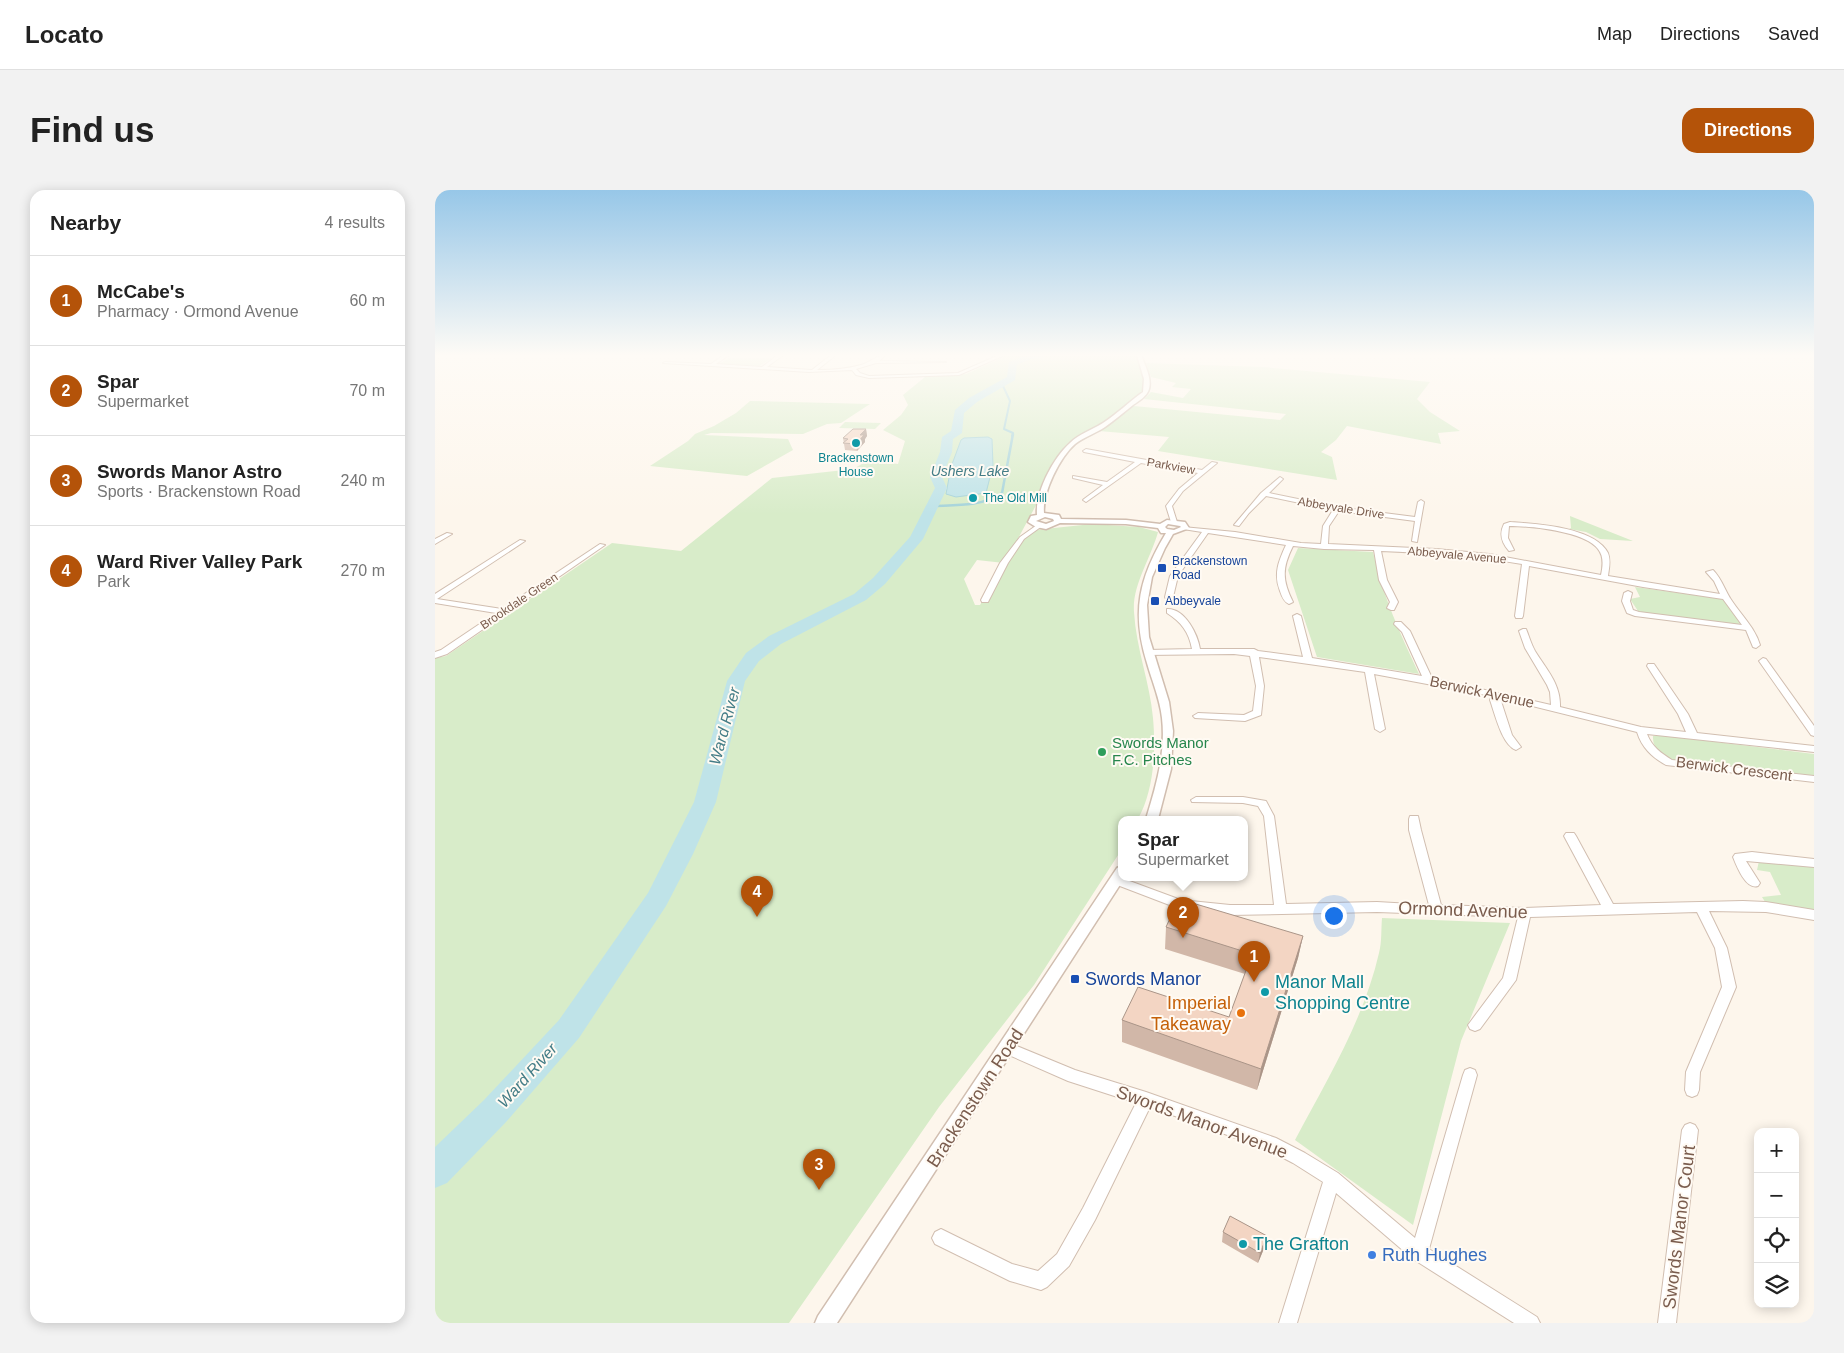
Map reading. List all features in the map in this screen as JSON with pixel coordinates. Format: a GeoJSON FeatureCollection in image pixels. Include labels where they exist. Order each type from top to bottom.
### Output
{"type":"FeatureCollection","features":[{"type":"Feature","properties":{"kind":"street"},"geometry":{"type":"LineString","coordinates":[[1041,516],[1039,508],[1040,498],[1068,448],[1104,425],[1126,408]]}},
{"type":"Feature","properties":{"kind":"street","name":"Parkview"},"geometry":{"type":"LineString","coordinates":[[1086,452],[1202,472]]}},
{"type":"Feature","properties":{"kind":"street","name":"Parkview"},"geometry":{"type":"LineString","coordinates":[[1086,500],[1139,461]]}},
{"type":"Feature","properties":{"kind":"street","name":"Parkview"},"geometry":{"type":"LineString","coordinates":[[1175,522],[1169,506],[1175,497],[1214,463]]}},
{"type":"Feature","properties":{"kind":"street"},"geometry":{"type":"LineString","coordinates":[[1075,477],[1108,484]]}},
{"type":"Feature","properties":{"kind":"street"},"geometry":{"type":"LineString","coordinates":[[1237,525],[1239,520],[1263,494],[1280,479]]}},
{"type":"Feature","properties":{"kind":"street","name":"Abbeyvale Drive"},"geometry":{"type":"LineString","coordinates":[[1263,494],[1337,509],[1418,519]]}},
{"type":"Feature","properties":{"kind":"street"},"geometry":{"type":"LineString","coordinates":[[1415,541],[1421,502]]}},
{"type":"Feature","properties":{"kind":"street"},"geometry":{"type":"LineString","coordinates":[[1324,548],[1326,526],[1337,509]]}},
{"type":"Feature","properties":{"kind":"street"},"geometry":{"type":"LineString","coordinates":[[1039,526],[1031,521],[1041,516],[1053,516],[1058,520],[1126,522],[1161,526],[1162,529],[1171,532],[1179,532],[1185,528],[1182,524],[1175,522],[1167,522],[1161,526]]}},
{"type":"Feature","properties":{"kind":"street"},"geometry":{"type":"LineString","coordinates":[[985,600],[1004,563],[1021,538],[1039,526],[1051,525],[1058,520]]}},
{"type":"Feature","properties":{"kind":"street"},"geometry":{"type":"LineString","coordinates":[[1511,550],[1506,544],[1503,532],[1505,525],[1510,524],[1587,536],[1600,548],[1607,560],[1604,578]]}},
{"type":"Feature","properties":{"kind":"street","name":"Abbeyvale Avenue"},"geometry":{"type":"LineString","coordinates":[[1185,528],[1324,548],[1468,554],[1526,562],[1604,578],[1726,598]]}},
{"type":"Feature","properties":{"kind":"street"},"geometry":{"type":"LineString","coordinates":[[1169,597],[1174,576],[1206,531]]}},
{"type":"Feature","properties":{"kind":"street"},"geometry":{"type":"LineString","coordinates":[[1153,816],[1165,778],[1169,745],[1166,717],[1142,622],[1145,583],[1158,551],[1171,532]]}},
{"type":"Feature","properties":{"kind":"street"},"geometry":{"type":"LineString","coordinates":[[435,542],[449,534]]}},
{"type":"Feature","properties":{"kind":"street"},"geometry":{"type":"LineString","coordinates":[[435,597],[522,540]]}},
{"type":"Feature","properties":{"kind":"street"},"geometry":{"type":"LineString","coordinates":[[1289,544],[1279,565],[1280,585],[1289,602]]}},
{"type":"Feature","properties":{"kind":"street","name":"Brookdale Green"},"geometry":{"type":"LineString","coordinates":[[435,655],[444,652],[602,545]]}},
{"type":"Feature","properties":{"kind":"street"},"geometry":{"type":"LineString","coordinates":[[1377,549],[1383,580],[1394,602],[1391,608]]}},
{"type":"Feature","properties":{"kind":"street"},"geometry":{"type":"LineString","coordinates":[[1519,616],[1526,562]]}},
{"type":"Feature","properties":{"kind":"street"},"geometry":{"type":"LineString","coordinates":[[1711,572],[1726,598],[1749,628],[1756,645]]}},
{"type":"Feature","properties":{"kind":"street"},"geometry":{"type":"LineString","coordinates":[[1628,593],[1626,602],[1630,611],[1639,614],[1749,628]]}},
{"type":"Feature","properties":{"kind":"street"},"geometry":{"type":"LineString","coordinates":[[435,601],[504,612]]}},
{"type":"Feature","properties":{"kind":"street"},"geometry":{"type":"LineString","coordinates":[[1170,611],[1188,624],[1194,636],[1196,651]]}},
{"type":"Feature","properties":{"kind":"street"},"geometry":{"type":"LineString","coordinates":[[1297,616],[1308,660]]}},
{"type":"Feature","properties":{"kind":"street"},"geometry":{"type":"LineString","coordinates":[[1398,624],[1406,631],[1428,680]]}},
{"type":"Feature","properties":{"kind":"street"},"geometry":{"type":"LineString","coordinates":[[1523,631],[1529,648],[1557,698],[1555,708]]}},
{"type":"Feature","properties":{"kind":"street","name":"Berwick Avenue"},"geometry":{"type":"LineString","coordinates":[[1149,652],[1254,652],[1428,680],[1496,694],[1641,730],[1814,749]]}},
{"type":"Feature","properties":{"kind":"street"},"geometry":{"type":"LineString","coordinates":[[1198,716],[1245,718],[1258,713],[1260,686],[1254,652]]}},
{"type":"Feature","properties":{"kind":"street"},"geometry":{"type":"LineString","coordinates":[[1763,662],[1814,733]]}},
{"type":"Feature","properties":{"kind":"street"},"geometry":{"type":"LineString","coordinates":[[1651,666],[1683,714],[1693,736]]}},
{"type":"Feature","properties":{"kind":"street"},"geometry":{"type":"LineString","coordinates":[[1369,672],[1380,729]]}},
{"type":"Feature","properties":{"kind":"street"},"geometry":{"type":"LineString","coordinates":[[1496,694],[1495,700],[1507,735],[1516,746]]}},
{"type":"Feature","properties":{"kind":"street","name":"Berwick Crescent"},"geometry":{"type":"LineString","coordinates":[[1641,730],[1644,742],[1656,755],[1670,762],[1814,779]]}},
{"type":"Feature","properties":{"kind":"street"},"geometry":{"type":"LineString","coordinates":[[1196,800],[1262,802],[1269,816],[1280,908]]}},
{"type":"Feature","properties":{"kind":"street"},"geometry":{"type":"LineString","coordinates":[[1415,819],[1415,830],[1436,908]]}},
{"type":"Feature","properties":{"kind":"street"},"geometry":{"type":"LineString","coordinates":[[1570,836],[1609,909]]}},
{"type":"Feature","properties":{"kind":"street"},"geometry":{"type":"LineString","coordinates":[[1754,883],[1742,866],[1739,857],[1752,856],[1814,863]]}},
{"type":"Feature","properties":{"kind":"street","name":"Brackenstown Road"},"geometry":{"type":"LineString","coordinates":[[825,1323],[1118,878]]}},
{"type":"Feature","properties":{"kind":"street","name":"Ormond Avenue"},"geometry":{"type":"LineString","coordinates":[[1130,881],[1180,904],[1230,910],[1280,908],[1436,908],[1525,914],[1700,906],[1766,907],[1814,915]]}},
{"type":"Feature","properties":{"kind":"street"},"geometry":{"type":"LineString","coordinates":[[1692,1090],[1693,1072],[1729,987],[1721,948],[1700,906]]}},
{"type":"Feature","properties":{"kind":"street"},"geometry":{"type":"LineString","coordinates":[[1475,1025],[1509,980],[1525,914]]}},
{"type":"Feature","properties":{"kind":"street","name":"Swords Manor Avenue"},"geometry":{"type":"LineString","coordinates":[[1007,1048],[1073,1076],[1146,1099],[1270,1143],[1299,1158],[1332,1179],[1419,1253],[1531,1323]]}},
{"type":"Feature","properties":{"kind":"street"},"geometry":{"type":"LineString","coordinates":[[1419,1253],[1469,1075]]}},
{"type":"Feature","properties":{"kind":"street"},"geometry":{"type":"LineString","coordinates":[[941,1238],[1010,1272],[1041,1280],[1063,1260],[1089,1214],[1146,1099]]}},
{"type":"Feature","properties":{"kind":"street","name":"Swords Manor Court"},"geometry":{"type":"LineString","coordinates":[[1667,1323],[1690,1130]]}},
{"type":"Feature","properties":{"kind":"street"},"geometry":{"type":"LineString","coordinates":[[1288,1323],[1332,1179]]}},
{"type":"Feature","properties":{"kind":"green space"},"geometry":{"type":"Polygon","coordinates":[[[742,408],[864,408],[841,423],[827,424],[803,434],[711,433],[704,435],[788,439],[793,450],[747,476],[650,466],[688,441],[695,434],[714,426],[742,408]]]}},
{"type":"Feature","properties":{"kind":"green space"},"geometry":{"type":"Polygon","coordinates":[[[906,408],[1125,408],[1075,442],[1061,459],[1008,557],[1021,538],[1035,530],[1092,524],[1139,527],[1158,532],[1139,582],[1134,602],[1137,639],[1153,718],[1154,744],[1151,783],[1139,816],[1118,816],[1118,855],[1034,985],[939,1107],[789,1323],[435,1323],[435,658],[446,656],[612,543],[681,551],[772,478],[853,469],[869,460],[898,464],[905,441],[883,430],[901,415],[906,408]],[[977,560],[964,579],[975,605],[980,605],[1004,563],[977,560]]]}},
{"type":"Feature","properties":{"kind":"green space"},"geometry":{"type":"Polygon","coordinates":[[[1131,408],[1154,408],[1280,420],[1286,414],[1228,408],[1426,408],[1460,431],[1438,433],[1441,444],[1347,426],[1336,440],[1321,452],[1332,457],[1337,480],[1158,451],[1169,437],[1099,431],[1131,408]]]}},
{"type":"Feature","properties":{"kind":"green space"},"geometry":{"type":"Polygon","coordinates":[[[845,422],[881,423],[875,429],[839,428],[845,422]]]}},
{"type":"Feature","properties":{"kind":"green space"},"geometry":{"type":"Polygon","coordinates":[[[1570,516],[1633,541],[1600,539],[1586,532],[1569,529],[1571,528],[1570,516]]]}},
{"type":"Feature","properties":{"kind":"green space"},"geometry":{"type":"Polygon","coordinates":[[[1298,548],[1373,552],[1387,600],[1419,674],[1317,657],[1288,570],[1298,548]]]}},
{"type":"Feature","properties":{"kind":"green space"},"geometry":{"type":"Polygon","coordinates":[[[1635,587],[1723,599],[1741,623],[1735,625],[1640,614],[1630,599],[1640,597],[1635,587]]]}},
{"type":"Feature","properties":{"kind":"green space"},"geometry":{"type":"Polygon","coordinates":[[[1653,736],[1667,736],[1814,754],[1814,776],[1673,760],[1656,748],[1653,736]]]}},
{"type":"Feature","properties":{"kind":"green space"},"geometry":{"type":"Polygon","coordinates":[[[1759,861],[1814,867],[1814,911],[1767,905],[1762,897],[1781,895],[1770,872],[1757,870],[1759,861]]]}},
{"type":"Feature","properties":{"kind":"green space"},"geometry":{"type":"Polygon","coordinates":[[[1382,918],[1510,923],[1461,1041],[1413,1225],[1295,1140],[1332,1072],[1364,1002],[1380,949],[1382,918]]]}},
{"type":"Feature","properties":{"kind":"water","name":"Ushers Lake"},"geometry":{"type":"Polygon","coordinates":[[[988,437],[992,439],[993,465],[986,493],[956,497],[946,494],[951,467],[961,440],[964,438],[988,437]]]}},
{"type":"Feature","properties":{"kind":"building"},"geometry":{"type":"Polygon","coordinates":[[[853,429],[866,429],[860,435],[864,435],[856,444],[843,443],[848,439],[843,438],[853,429]]]}},
{"type":"Feature","properties":{"kind":"building"},"geometry":{"type":"Polygon","coordinates":[[[1179,899],[1303,936],[1261,1069],[1122,1020],[1138,987],[1229,1017],[1252,954],[1166,927],[1179,899]]]}},
{"type":"Feature","properties":{"kind":"building"},"geometry":{"type":"Polygon","coordinates":[[[1230,1216],[1267,1236],[1260,1253],[1223,1232],[1230,1216]]]}},
{"type":"Feature","properties":{"kind":"waterway","name":"Ward River"},"geometry":{"type":"LineString","coordinates":[[435,1171],[495,1111],[569,1029],[657,899],[681,854],[705,802],[736,681],[752,657],[775,640],[860,597],[879,581],[916,539],[941,488],[936,477],[946,452],[948,437],[956,433],[959,412],[964,408]]}},
{"type":"Feature","properties":{"kind":"waterway"},"geometry":{"type":"LineString","coordinates":[[1009,408],[1004,429],[1013,433],[1012,436]]}},
{"type":"Feature","properties":{"kind":"waterway"},"geometry":{"type":"LineString","coordinates":[[932,506],[977,503],[994,498],[1002,493],[1013,434]]}},
{"type":"Feature","properties":{"kind":"place","name":"Brackenstown House"},"geometry":{"type":"Point","coordinates":[856,443]}},
{"type":"Feature","properties":{"kind":"place","name":"The Old Mill"},"geometry":{"type":"Point","coordinates":[973,498]}},
{"type":"Feature","properties":{"kind":"place","name":"Brackenstown Road"},"geometry":{"type":"Point","coordinates":[1162,568]}},
{"type":"Feature","properties":{"kind":"place","name":"Abbeyvale"},"geometry":{"type":"Point","coordinates":[1155,601]}},
{"type":"Feature","properties":{"kind":"place","name":"Swords Manor F.C. Pitches"},"geometry":{"type":"Point","coordinates":[1102,752]}},
{"type":"Feature","properties":{"kind":"place","name":"Ward River Valley Park"},"geometry":{"type":"Point","coordinates":[757,917]}},
{"type":"Feature","properties":{"kind":"place","name":"Spar"},"geometry":{"type":"Point","coordinates":[1183,938]}},
{"type":"Feature","properties":{"kind":"place","name":"Swords Manor"},"geometry":{"type":"Point","coordinates":[1075,979]}},
{"type":"Feature","properties":{"kind":"place","name":"McCabe's"},"geometry":{"type":"Point","coordinates":[1254,982]}},
{"type":"Feature","properties":{"kind":"place","name":"Manor Mall Shopping Centre"},"geometry":{"type":"Point","coordinates":[1265,992]}},
{"type":"Feature","properties":{"kind":"place","name":"Imperial Takeaway"},"geometry":{"type":"Point","coordinates":[1241,1013]}},
{"type":"Feature","properties":{"kind":"place","name":"Swords Manor Astro"},"geometry":{"type":"Point","coordinates":[819,1190]}},
{"type":"Feature","properties":{"kind":"place","name":"The Grafton"},"geometry":{"type":"Point","coordinates":[1243,1244]}},
{"type":"Feature","properties":{"kind":"place","name":"Ruth Hughes"},"geometry":{"type":"Point","coordinates":[1372,1255]}}]}
